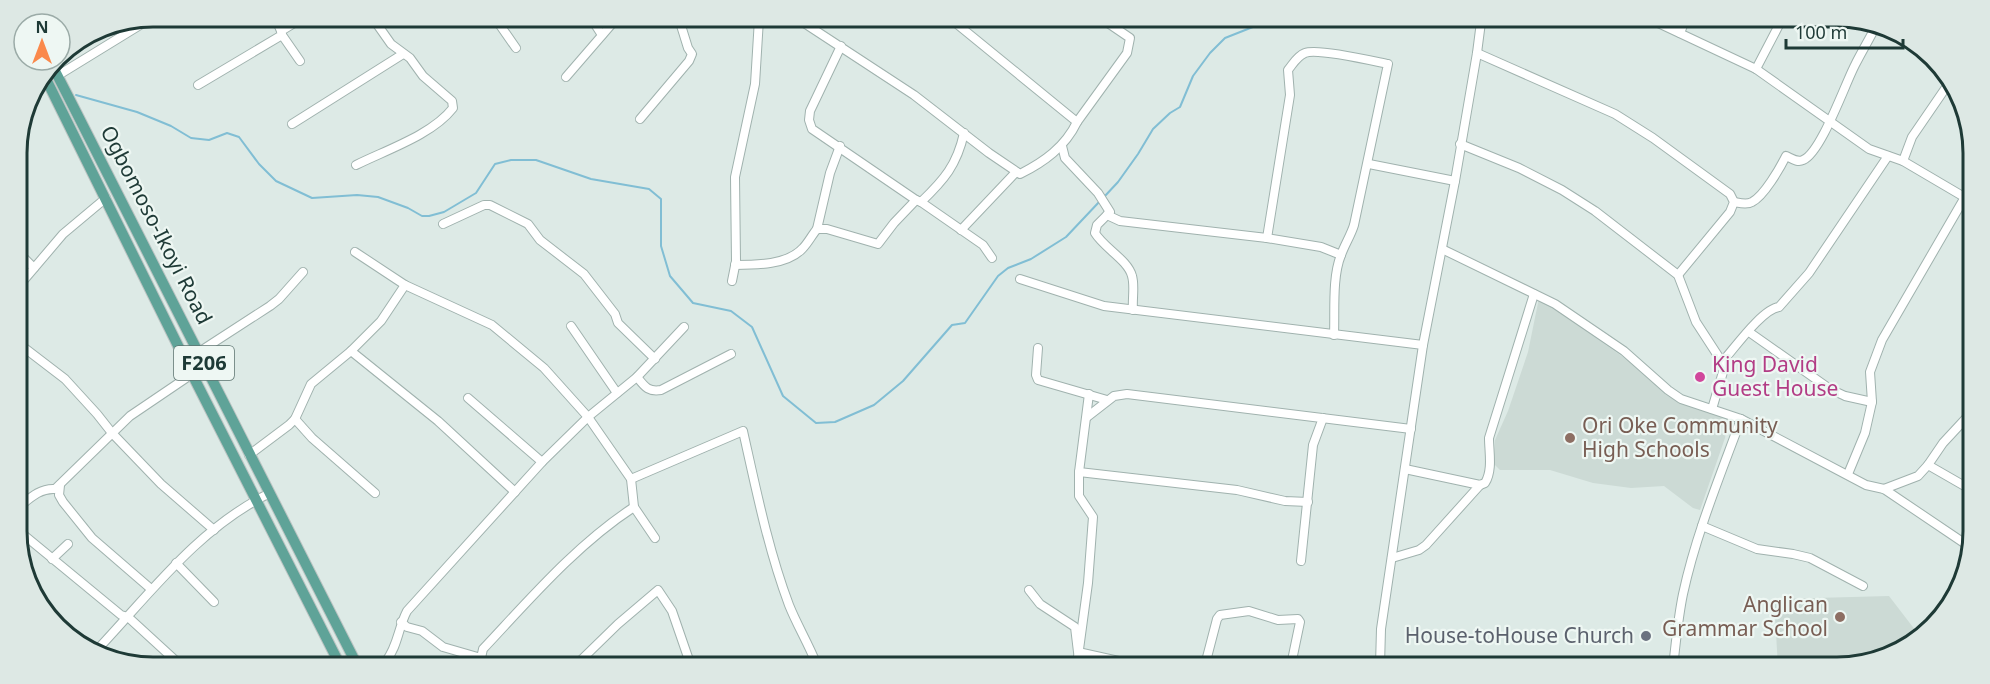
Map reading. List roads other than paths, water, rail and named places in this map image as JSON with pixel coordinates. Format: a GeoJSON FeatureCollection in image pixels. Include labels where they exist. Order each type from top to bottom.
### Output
{"type":"FeatureCollection","features":[{"type":"Feature","properties":{"kind":"main road","name":"Ogbomoso-Ikoyi Road"},"geometry":{"type":"LineString","coordinates":[[56,73],[353,657]]}},
{"type":"Feature","properties":{"kind":"main road","name":"Ogbomoso-Ikoyi Road"},"geometry":{"type":"LineString","coordinates":[[48,83],[192,374],[336,657]]}},
{"type":"Feature","properties":{"kind":"street"},"geometry":{"type":"LineString","coordinates":[[279,27],[300,61]]}},
{"type":"Feature","properties":{"kind":"street"},"geometry":{"type":"LineString","coordinates":[[198,85],[290,27]]}},
{"type":"Feature","properties":{"kind":"street"},"geometry":{"type":"LineString","coordinates":[[356,165],[427,130],[445,119],[453,108],[452,101],[423,76],[410,58],[391,44],[379,27]]}},
{"type":"Feature","properties":{"kind":"street"},"geometry":{"type":"LineString","coordinates":[[501,27],[516,48]]}},
{"type":"Feature","properties":{"kind":"street"},"geometry":{"type":"LineString","coordinates":[[597,27],[602,35]]}},
{"type":"Feature","properties":{"kind":"street"},"geometry":{"type":"LineString","coordinates":[[566,77],[609,27]]}},
{"type":"Feature","properties":{"kind":"street"},"geometry":{"type":"LineString","coordinates":[[640,119],[689,61],[692,54],[681,27]]}},
{"type":"Feature","properties":{"kind":"street"},"geometry":{"type":"LineString","coordinates":[[732,281],[735,265],[735,177],[754,84],[758,27]]}},
{"type":"Feature","properties":{"kind":"street"},"geometry":{"type":"LineString","coordinates":[[811,27],[914,95],[1020,174],[1038,165],[1062,146],[1127,53],[1130,38],[1114,27]]}},
{"type":"Feature","properties":{"kind":"street"},"geometry":{"type":"LineString","coordinates":[[961,27],[1077,122]]}},
{"type":"Feature","properties":{"kind":"street"},"geometry":{"type":"LineString","coordinates":[[1380,657],[1381,629],[1423,345],[1455,181],[1480,27]]}},
{"type":"Feature","properties":{"kind":"street"},"geometry":{"type":"LineString","coordinates":[[1667,27],[1756,69],[1869,149],[1903,161],[1963,196]]}},
{"type":"Feature","properties":{"kind":"street"},"geometry":{"type":"LineString","coordinates":[[1680,33],[1682,27]]}},
{"type":"Feature","properties":{"kind":"street"},"geometry":{"type":"LineString","coordinates":[[1756,69],[1778,27]]}},
{"type":"Feature","properties":{"kind":"street"},"geometry":{"type":"LineString","coordinates":[[57,76],[133,28]]}},
{"type":"Feature","properties":{"kind":"street"},"geometry":{"type":"LineString","coordinates":[[1734,202],[1747,204],[1754,202],[1780,168],[1786,156],[1798,161],[1806,160],[1812,154],[1830,122],[1854,67],[1873,32]]}},
{"type":"Feature","properties":{"kind":"street"},"geometry":{"type":"LineString","coordinates":[[841,46],[810,111],[809,120],[812,129],[983,245],[992,258]]}},
{"type":"Feature","properties":{"kind":"street"},"geometry":{"type":"LineString","coordinates":[[1267,238],[1290,95],[1288,70],[1302,54],[1308,52],[1351,56],[1388,64],[1354,225],[1341,255],[1337,273],[1334,335]]}},
{"type":"Feature","properties":{"kind":"street"},"geometry":{"type":"LineString","coordinates":[[1477,53],[1615,114],[1653,138],[1730,194],[1734,202],[1730,212],[1678,275]]}},
{"type":"Feature","properties":{"kind":"street"},"geometry":{"type":"LineString","coordinates":[[292,124],[403,54]]}},
{"type":"Feature","properties":{"kind":"street"},"geometry":{"type":"LineString","coordinates":[[1903,161],[1912,137],[1945,89]]}},
{"type":"Feature","properties":{"kind":"street"},"geometry":{"type":"LineString","coordinates":[[817,229],[827,229],[878,244],[892,229],[894,223],[936,187],[953,165],[959,153],[964,132]]}},
{"type":"Feature","properties":{"kind":"street"},"geometry":{"type":"LineString","coordinates":[[1460,144],[1519,168],[1562,190],[1678,275],[1696,322],[1722,362],[1723,372],[1712,409]]}},
{"type":"Feature","properties":{"kind":"street"},"geometry":{"type":"LineString","coordinates":[[735,265],[758,265],[786,259],[803,249],[817,229],[830,173],[840,146]]}},
{"type":"Feature","properties":{"kind":"street"},"geometry":{"type":"LineString","coordinates":[[1062,146],[1065,158],[1098,193],[1110,212],[1097,225],[1095,233],[1100,242],[1126,265],[1132,274],[1133,310]]}},
{"type":"Feature","properties":{"kind":"street"},"geometry":{"type":"LineString","coordinates":[[1722,362],[1749,332],[1774,308],[1779,307],[1809,273],[1888,156]]}},
{"type":"Feature","properties":{"kind":"street"},"geometry":{"type":"LineString","coordinates":[[1368,164],[1455,181]]}},
{"type":"Feature","properties":{"kind":"street"},"geometry":{"type":"LineString","coordinates":[[961,230],[1016,172]]}},
{"type":"Feature","properties":{"kind":"street"},"geometry":{"type":"LineString","coordinates":[[27,276],[63,234],[106,198]]}},
{"type":"Feature","properties":{"kind":"street"},"geometry":{"type":"LineString","coordinates":[[443,224],[484,205],[490,205],[528,224],[540,240],[584,274],[615,314],[618,323],[656,359]]}},
{"type":"Feature","properties":{"kind":"street"},"geometry":{"type":"LineString","coordinates":[[1848,474],[1865,433],[1872,402],[1870,372],[1874,356],[1963,207]]}},
{"type":"Feature","properties":{"kind":"street"},"geometry":{"type":"LineString","coordinates":[[1107,215],[1120,221],[1267,238],[1321,247],[1341,255]]}},
{"type":"Feature","properties":{"kind":"street"},"geometry":{"type":"LineString","coordinates":[[1442,249],[1555,304],[1624,351],[1681,399],[1741,419],[1866,485],[1884,489],[1962,542]]}},
{"type":"Feature","properties":{"kind":"street"},"geometry":{"type":"LineString","coordinates":[[355,252],[405,285],[492,325],[544,368],[588,417],[631,479],[634,507],[655,538]]}},
{"type":"Feature","properties":{"kind":"street"},"geometry":{"type":"LineString","coordinates":[[27,261],[34,268]]}},
{"type":"Feature","properties":{"kind":"street"},"geometry":{"type":"LineString","coordinates":[[199,352],[270,306],[303,272]]}},
{"type":"Feature","properties":{"kind":"street"},"geometry":{"type":"LineString","coordinates":[[1020,279],[1104,306],[1423,345]]}},
{"type":"Feature","properties":{"kind":"street"},"geometry":{"type":"LineString","coordinates":[[249,455],[295,419],[311,384],[351,351],[381,321],[405,285]]}},
{"type":"Feature","properties":{"kind":"street"},"geometry":{"type":"LineString","coordinates":[[1406,468],[1480,484],[1485,483],[1488,479],[1489,438],[1534,294]]}},
{"type":"Feature","properties":{"kind":"street"},"geometry":{"type":"LineString","coordinates":[[571,326],[617,393]]}},
{"type":"Feature","properties":{"kind":"street"},"geometry":{"type":"LineString","coordinates":[[389,657],[398,641],[401,622],[406,611],[542,462],[588,417],[656,359],[684,327]]}},
{"type":"Feature","properties":{"kind":"street"},"geometry":{"type":"LineString","coordinates":[[1749,332],[1830,389],[1845,396],[1872,402]]}},
{"type":"Feature","properties":{"kind":"street"},"geometry":{"type":"LineString","coordinates":[[1038,348],[1036,375],[1038,380],[1107,400]]}},
{"type":"Feature","properties":{"kind":"street"},"geometry":{"type":"LineString","coordinates":[[27,350],[65,379],[161,484],[214,530]]}},
{"type":"Feature","properties":{"kind":"street"},"geometry":{"type":"LineString","coordinates":[[351,351],[438,421],[515,492]]}},
{"type":"Feature","properties":{"kind":"street"},"geometry":{"type":"LineString","coordinates":[[637,377],[646,389],[661,390],[731,354]]}},
{"type":"Feature","properties":{"kind":"street"},"geometry":{"type":"LineString","coordinates":[[27,501],[39,492],[55,489],[130,416],[192,374]]}},
{"type":"Feature","properties":{"kind":"street"},"geometry":{"type":"LineString","coordinates":[[1078,657],[1088,583],[1093,518],[1079,496],[1079,472],[1089,394]]}},
{"type":"Feature","properties":{"kind":"street"},"geometry":{"type":"LineString","coordinates":[[1087,417],[1107,400],[1114,396],[1127,394],[1411,429]]}},
{"type":"Feature","properties":{"kind":"street"},"geometry":{"type":"LineString","coordinates":[[468,399],[542,462]]}},
{"type":"Feature","properties":{"kind":"street"},"geometry":{"type":"LineString","coordinates":[[1301,561],[1313,445],[1323,418]]}},
{"type":"Feature","properties":{"kind":"street"},"geometry":{"type":"LineString","coordinates":[[295,419],[312,438],[375,493]]}},
{"type":"Feature","properties":{"kind":"street"},"geometry":{"type":"LineString","coordinates":[[1674,657],[1683,593],[1702,526],[1741,419]]}},
{"type":"Feature","properties":{"kind":"street"},"geometry":{"type":"LineString","coordinates":[[1884,489],[1917,476],[1963,421]]}},
{"type":"Feature","properties":{"kind":"street"},"geometry":{"type":"LineString","coordinates":[[631,479],[743,431],[783,587],[790,608],[814,657]]}},
{"type":"Feature","properties":{"kind":"street"},"geometry":{"type":"LineString","coordinates":[[1928,465],[1963,485]]}},
{"type":"Feature","properties":{"kind":"street"},"geometry":{"type":"LineString","coordinates":[[1079,472],[1236,490],[1285,501],[1308,502]]}},
{"type":"Feature","properties":{"kind":"street"},"geometry":{"type":"LineString","coordinates":[[60,484],[59,495],[63,502],[92,538],[152,589]]}},
{"type":"Feature","properties":{"kind":"street"},"geometry":{"type":"LineString","coordinates":[[1392,558],[1419,550],[1426,545],[1480,484]]}},
{"type":"Feature","properties":{"kind":"street"},"geometry":{"type":"LineString","coordinates":[[101,645],[176,563],[214,530],[257,499],[270,493]]}},
{"type":"Feature","properties":{"kind":"street"},"geometry":{"type":"LineString","coordinates":[[484,657],[483,649],[553,573],[611,522],[634,507]]}},
{"type":"Feature","properties":{"kind":"street"},"geometry":{"type":"LineString","coordinates":[[1702,526],[1757,549],[1810,558],[1863,586]]}},
{"type":"Feature","properties":{"kind":"street"},"geometry":{"type":"LineString","coordinates":[[27,538],[121,615],[128,617],[172,657]]}},
{"type":"Feature","properties":{"kind":"street"},"geometry":{"type":"LineString","coordinates":[[52,559],[68,544]]}},
{"type":"Feature","properties":{"kind":"street"},"geometry":{"type":"LineString","coordinates":[[176,563],[214,602]]}},
{"type":"Feature","properties":{"kind":"street"},"geometry":{"type":"LineString","coordinates":[[584,657],[658,590],[672,611],[688,657]]}},
{"type":"Feature","properties":{"kind":"street"},"geometry":{"type":"LineString","coordinates":[[1029,590],[1040,604],[1072,623],[1075,627],[1078,652]]}},
{"type":"Feature","properties":{"kind":"street"},"geometry":{"type":"LineString","coordinates":[[1207,657],[1216,620],[1220,615],[1241,610],[1278,620],[1298,619],[1300,622],[1293,657]]}},
{"type":"Feature","properties":{"kind":"street"},"geometry":{"type":"LineString","coordinates":[[401,622],[407,627],[422,631],[443,647],[475,657]]}},
{"type":"Feature","properties":{"kind":"street"},"geometry":{"type":"LineString","coordinates":[[1078,652],[1100,657]]}},
{"type":"Feature","properties":{"kind":"waterway"},"geometry":{"type":"LineString","coordinates":[[1104,197],[1118,182],[1153,129],[1180,107],[1193,76],[1210,53],[1225,38],[1253,27]]}},
{"type":"Feature","properties":{"kind":"waterway"},"geometry":{"type":"LineString","coordinates":[[76,95],[137,112],[171,126],[191,138],[209,140],[227,133],[239,137],[259,164],[276,181],[312,198],[357,195],[378,197],[422,216],[429,216],[444,212],[476,193],[495,164],[511,160],[536,160],[591,179],[649,189],[661,199],[661,246],[670,276],[693,303],[731,311],[752,327],[783,396],[816,423],[835,422],[874,405],[903,381],[952,325],[965,323],[998,276],[1008,268],[1031,259],[1066,237],[1100,201]]}},
{"type":"Feature","properties":{"kind":"place","name":"King David Guest House"},"geometry":{"type":"Point","coordinates":[1700,377]}},
{"type":"Feature","properties":{"kind":"place","name":"Ori Oke Community High Schools"},"geometry":{"type":"Point","coordinates":[1570,438]}},
{"type":"Feature","properties":{"kind":"place","name":"Anglican Grammar School"},"geometry":{"type":"Point","coordinates":[1840,617]}},
{"type":"Feature","properties":{"kind":"place","name":"House-toHouse Church"},"geometry":{"type":"Point","coordinates":[1646,636]}}]}
